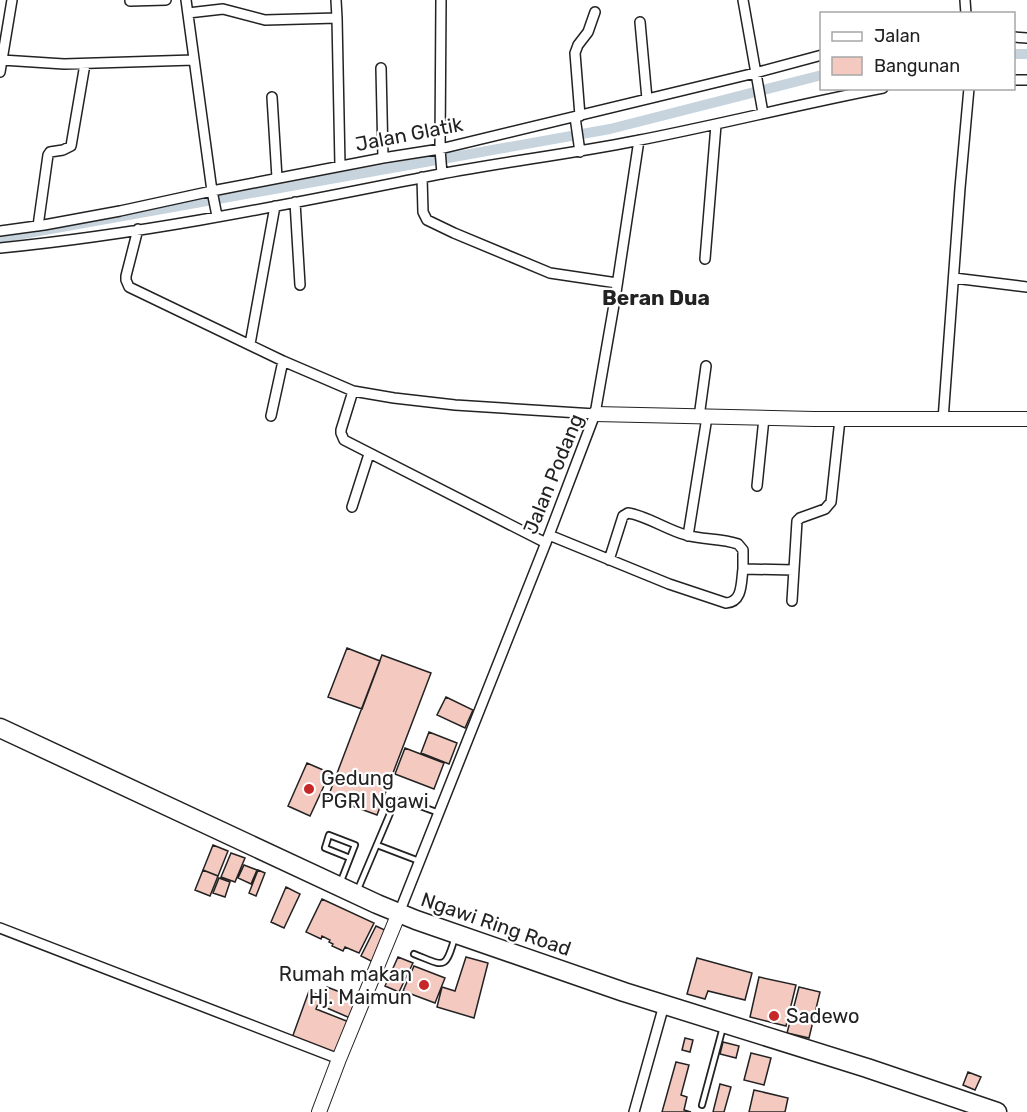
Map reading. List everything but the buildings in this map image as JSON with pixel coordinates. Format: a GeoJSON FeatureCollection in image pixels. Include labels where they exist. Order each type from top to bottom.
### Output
{"type":"FeatureCollection","features":[{"type":"Feature","properties":{"kind":"highway","name":"Ngawi Ring Road"},"geometry":{"type":"LineString","coordinates":[[0,729],[399,913],[664,1005],[867,1068],[997,1112]]}},
{"type":"Feature","properties":{"kind":"street"},"geometry":{"type":"LineString","coordinates":[[0,72],[12,0]]}},
{"type":"Feature","properties":{"kind":"street"},"geometry":{"type":"LineString","coordinates":[[130,1],[166,0]]}},
{"type":"Feature","properties":{"kind":"street"},"geometry":{"type":"LineString","coordinates":[[186,0],[216,212]]}},
{"type":"Feature","properties":{"kind":"street"},"geometry":{"type":"LineString","coordinates":[[336,0],[340,166]]}},
{"type":"Feature","properties":{"kind":"street"},"geometry":{"type":"LineString","coordinates":[[441,0],[441,170]]}},
{"type":"Feature","properties":{"kind":"street"},"geometry":{"type":"LineString","coordinates":[[743,0],[763,114]]}},
{"type":"Feature","properties":{"kind":"street"},"geometry":{"type":"LineString","coordinates":[[188,13],[223,9],[265,20],[337,18]]}},
{"type":"Feature","properties":{"kind":"street"},"geometry":{"type":"LineString","coordinates":[[580,152],[575,53],[588,32],[595,12]]}},
{"type":"Feature","properties":{"kind":"street"},"geometry":{"type":"LineString","coordinates":[[640,22],[646,99]]}},
{"type":"Feature","properties":{"kind":"street","name":"Jalan Glatik"},"geometry":{"type":"LineString","coordinates":[[0,231],[120,213],[277,178],[384,158],[440,151],[577,120],[646,99],[820,56]]}},
{"type":"Feature","properties":{"kind":"street"},"geometry":{"type":"LineString","coordinates":[[2,60],[64,64],[194,60]]}},
{"type":"Feature","properties":{"kind":"street"},"geometry":{"type":"LineString","coordinates":[[45,241],[42,226],[48,155],[50,152],[71,146],[86,64]]}},
{"type":"Feature","properties":{"kind":"street"},"geometry":{"type":"LineString","coordinates":[[381,68],[384,158]]}},
{"type":"Feature","properties":{"kind":"street"},"geometry":{"type":"LineString","coordinates":[[0,248],[122,228],[138,229],[216,212],[275,206],[422,177],[441,170],[580,152],[875,90]]}},
{"type":"Feature","properties":{"kind":"street"},"geometry":{"type":"LineString","coordinates":[[943,420],[969,90]]}},
{"type":"Feature","properties":{"kind":"street"},"geometry":{"type":"LineString","coordinates":[[272,97],[277,178]]}},
{"type":"Feature","properties":{"kind":"street"},"geometry":{"type":"LineString","coordinates":[[705,259],[716,124]]}},
{"type":"Feature","properties":{"kind":"street"},"geometry":{"type":"LineString","coordinates":[[138,229],[126,276],[129,287],[283,361],[354,391],[455,405],[595,414],[639,140]]}},
{"type":"Feature","properties":{"kind":"street"},"geometry":{"type":"LineString","coordinates":[[422,177],[423,212],[427,220],[550,273],[617,284]]}},
{"type":"Feature","properties":{"kind":"street"},"geometry":{"type":"LineString","coordinates":[[295,202],[300,285]]}},
{"type":"Feature","properties":{"kind":"street"},"geometry":{"type":"LineString","coordinates":[[250,345],[275,206]]}},
{"type":"Feature","properties":{"kind":"street"},"geometry":{"type":"LineString","coordinates":[[120,213],[122,228]]}},
{"type":"Feature","properties":{"kind":"street"},"geometry":{"type":"LineString","coordinates":[[954,278],[1027,287]]}},
{"type":"Feature","properties":{"kind":"street"},"geometry":{"type":"LineString","coordinates":[[271,416],[283,361]]}},
{"type":"Feature","properties":{"kind":"street"},"geometry":{"type":"LineString","coordinates":[[688,536],[703,417],[706,366]]}},
{"type":"Feature","properties":{"kind":"street"},"geometry":{"type":"LineString","coordinates":[[354,391],[340,433],[344,440],[369,454],[548,539],[726,603],[734,603],[738,598],[743,568],[743,550],[738,544],[688,536],[628,513],[623,516],[609,560]]}},
{"type":"Feature","properties":{"kind":"street","name":"Jalan Podang"},"geometry":{"type":"LineString","coordinates":[[399,913],[548,539],[595,414],[840,419],[1027,419]]}},
{"type":"Feature","properties":{"kind":"street"},"geometry":{"type":"LineString","coordinates":[[757,486],[764,418]]}},
{"type":"Feature","properties":{"kind":"street"},"geometry":{"type":"LineString","coordinates":[[792,601],[797,520],[825,509],[831,502],[840,419]]}},
{"type":"Feature","properties":{"kind":"street"},"geometry":{"type":"LineString","coordinates":[[352,507],[369,454]]}},
{"type":"Feature","properties":{"kind":"street"},"geometry":{"type":"LineString","coordinates":[[743,568],[794,570]]}},
{"type":"Feature","properties":{"kind":"street"},"geometry":{"type":"LineString","coordinates":[[319,1112],[399,913]]}},
{"type":"Feature","properties":{"kind":"street"},"geometry":{"type":"LineString","coordinates":[[0,928],[339,1059]]}},
{"type":"Feature","properties":{"kind":"street"},"geometry":{"type":"LineString","coordinates":[[634,1112],[664,1005]]}},
{"type":"Feature","properties":{"kind":"lane"},"geometry":{"type":"LineString","coordinates":[[356,894],[394,804],[398,800],[404,800],[439,813]]}},
{"type":"Feature","properties":{"kind":"lane"},"geometry":{"type":"LineString","coordinates":[[338,886],[350,858],[355,845],[329,836],[325,848],[350,858]]}},
{"type":"Feature","properties":{"kind":"lane"},"geometry":{"type":"LineString","coordinates":[[377,845],[420,862]]}},
{"type":"Feature","properties":{"kind":"lane"},"geometry":{"type":"LineString","coordinates":[[414,954],[438,964],[444,963],[449,958],[456,934]]}},
{"type":"Feature","properties":{"kind":"lane"},"geometry":{"type":"LineString","coordinates":[[702,1105],[724,1024]]}},
{"type":"Feature","properties":{"kind":"waterway"},"geometry":{"type":"LineString","coordinates":[[1015,54],[1027,54]]}},
{"type":"Feature","properties":{"kind":"waterway"},"geometry":{"type":"LineString","coordinates":[[0,238],[610,129],[820,76]]}},
{"type":"Feature","properties":{"kind":"place","name":"Gedung PGRI Ngawi"},"geometry":{"type":"Point","coordinates":[309,789]}},
{"type":"Feature","properties":{"kind":"place","name":"Rumah makan Hj. Maimun"},"geometry":{"type":"Point","coordinates":[424,985]}},
{"type":"Feature","properties":{"kind":"place","name":"Sadewo"},"geometry":{"type":"Point","coordinates":[774,1016]}},
{"type":"Feature","properties":{"kind":"district","name":"Beran Dua"},"geometry":{"type":"Point","coordinates":[656,298]}}]}
